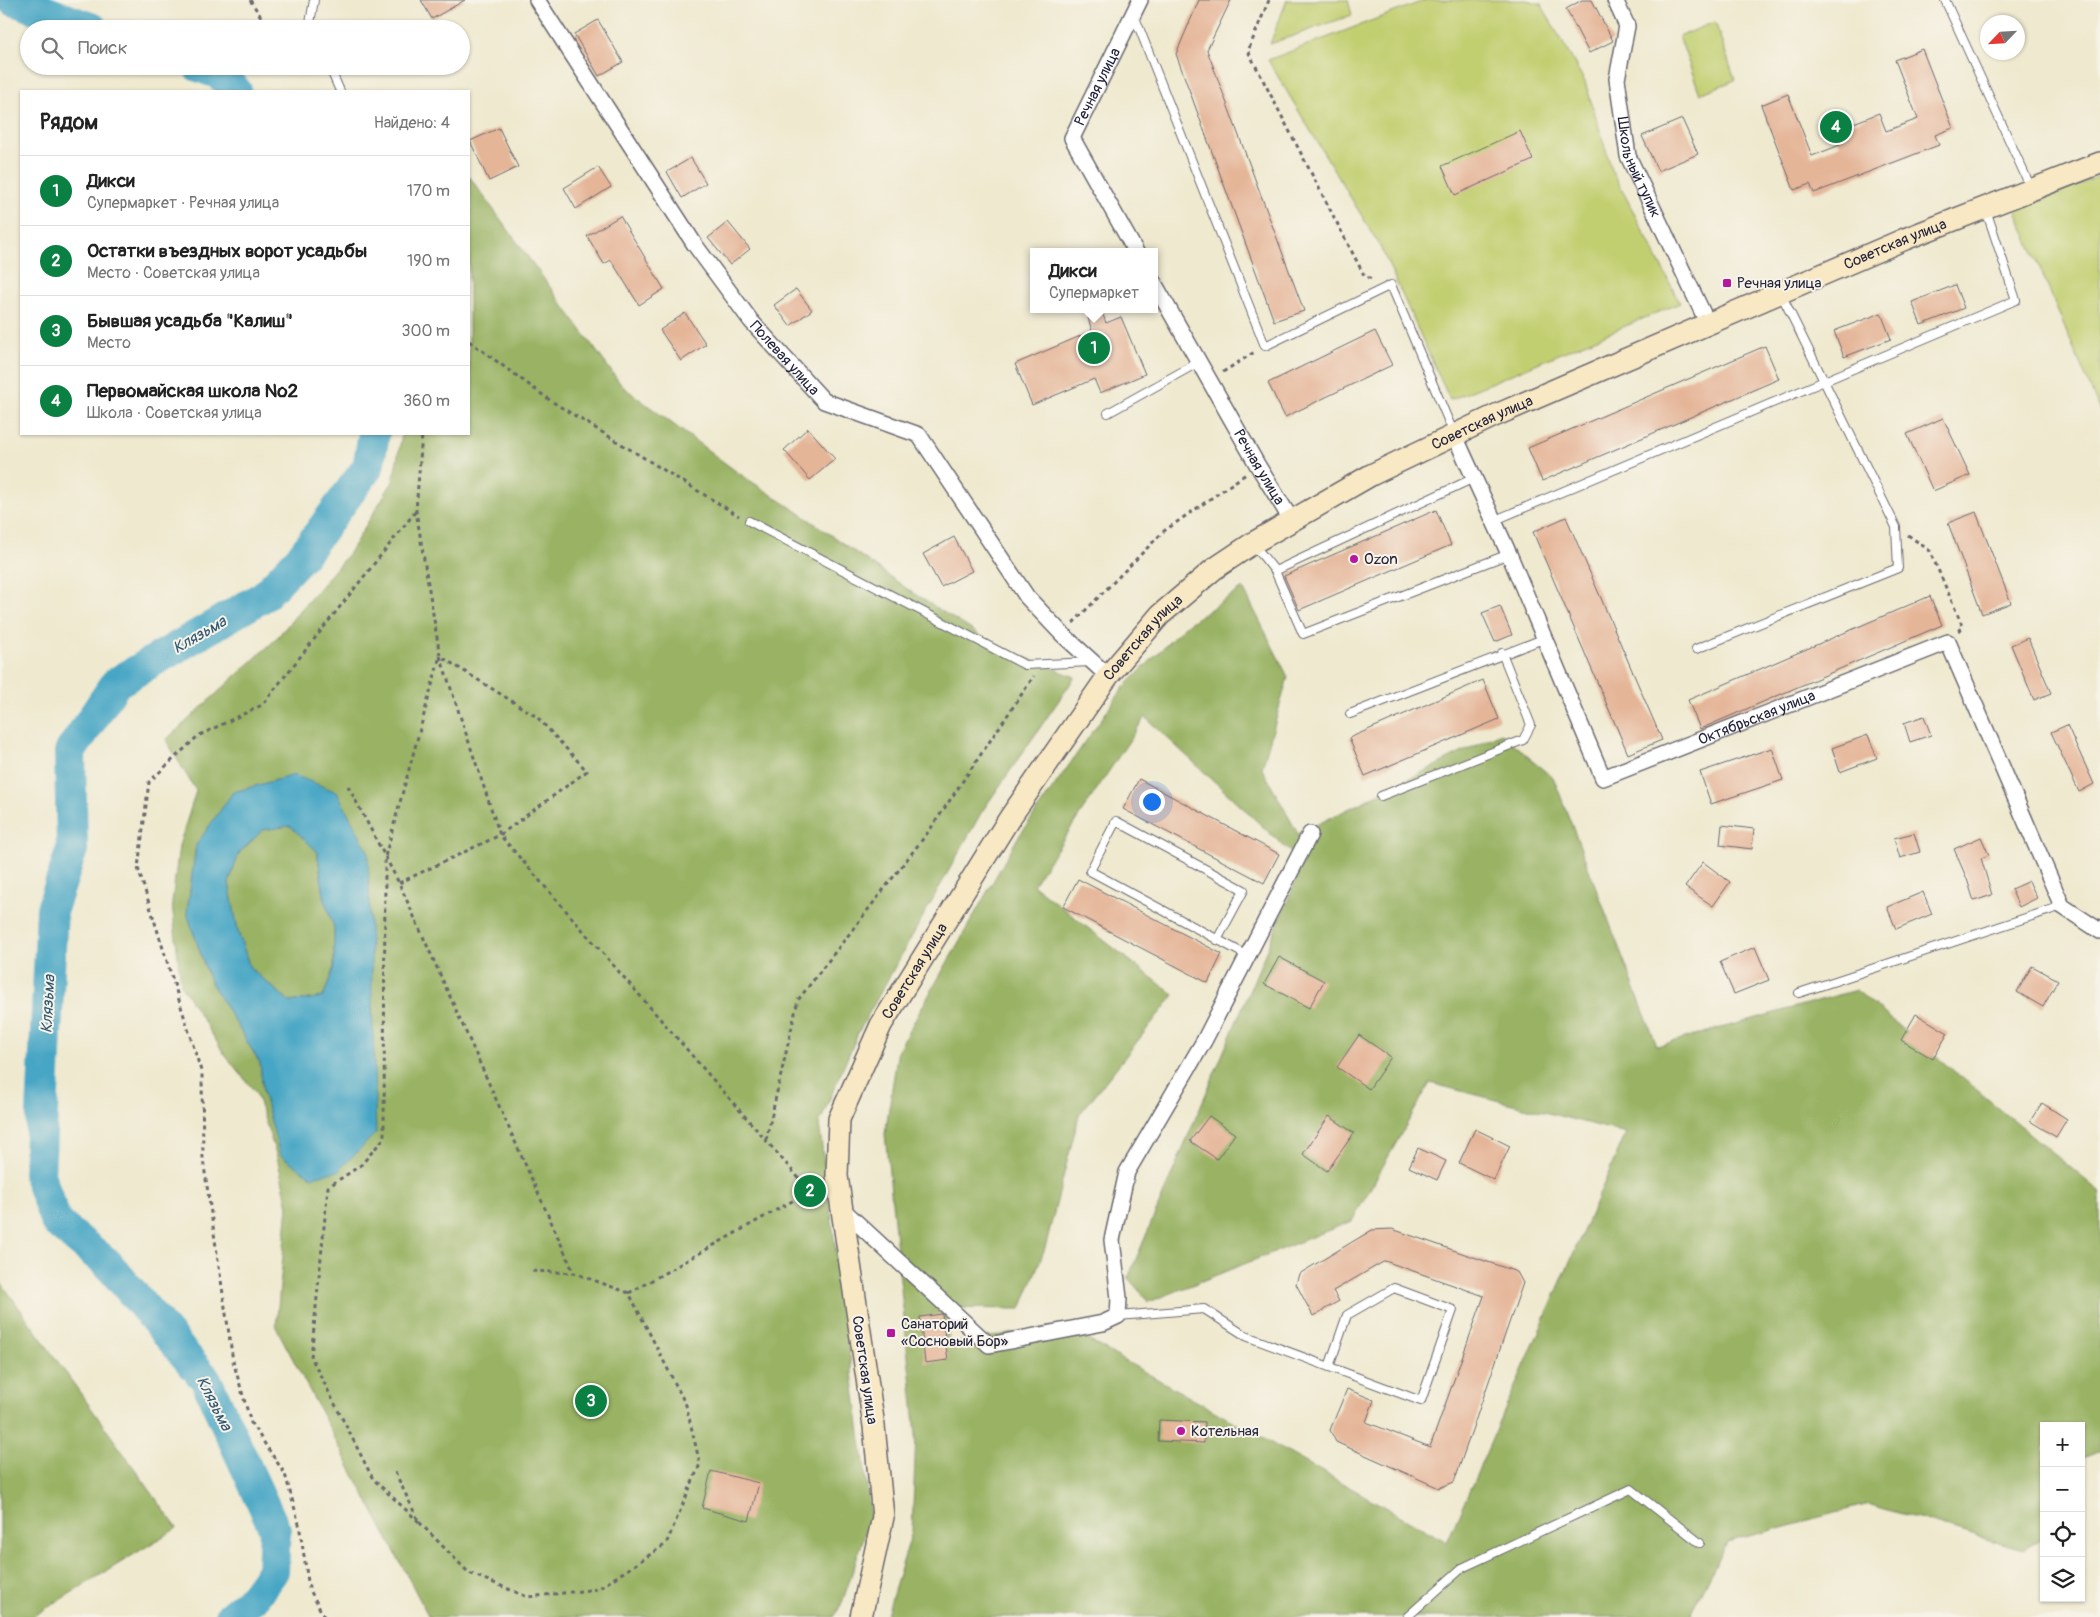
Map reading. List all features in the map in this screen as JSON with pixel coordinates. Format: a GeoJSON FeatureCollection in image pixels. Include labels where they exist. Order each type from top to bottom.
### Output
{"type":"FeatureCollection","features":[{"type":"Feature","properties":{"kind":"main road","name":"Советская улица"},"geometry":{"type":"LineString","coordinates":[[861,1617],[883,1517],[874,1426],[837,1176],[839,1119],[881,1025],[1100,669],[1214,569],[1252,543],[1371,476],[1454,434],[1906,239],[2100,163]]}},
{"type":"Feature","properties":{"kind":"street","name":"Полевая улица"},"geometry":{"type":"LineString","coordinates":[[537,0],[696,245],[751,321],[824,401],[920,435],[1027,597],[1062,634],[1100,669]]}},
{"type":"Feature","properties":{"kind":"street","name":"Школьный тупик"},"geometry":{"type":"LineString","coordinates":[[1615,0],[1627,26],[1617,79],[1628,156],[1708,324]]}},
{"type":"Feature","properties":{"kind":"street","name":"Речная улица"},"geometry":{"type":"LineString","coordinates":[[1134,248],[1072,138],[1137,6]]}},
{"type":"Feature","properties":{"kind":"street","name":"Речная улица"},"geometry":{"type":"LineString","coordinates":[[1158,290],[1258,466],[1292,521]]}},
{"type":"Feature","properties":{"kind":"street","name":"Октябрьская улица"},"geometry":{"type":"LineString","coordinates":[[1454,434],[1509,554],[1543,639],[1603,778],[1948,642]]}},
{"type":"Feature","properties":{"kind":"street"},"geometry":{"type":"LineString","coordinates":[[1948,642],[2062,906],[2100,931]]}},
{"type":"Feature","properties":{"kind":"street"},"geometry":{"type":"LineString","coordinates":[[841,1208],[989,1345],[1104,1323],[1118,1316],[1112,1240],[1127,1172],[1204,1042],[1310,834]]}},
{"type":"Feature","properties":{"kind":"lane"},"geometry":{"type":"LineString","coordinates":[[311,20],[314,0]]}},
{"type":"Feature","properties":{"kind":"lane"},"geometry":{"type":"LineString","coordinates":[[1945,0],[2032,189]]}},
{"type":"Feature","properties":{"kind":"lane"},"geometry":{"type":"LineString","coordinates":[[1137,6],[1265,346],[1391,285],[1454,434]]}},
{"type":"Feature","properties":{"kind":"lane"},"geometry":{"type":"LineString","coordinates":[[333,75],[340,90]]}},
{"type":"Feature","properties":{"kind":"lane"},"geometry":{"type":"LineString","coordinates":[[1493,521],[1824,383],[2016,300],[1985,208]]}},
{"type":"Feature","properties":{"kind":"lane"},"geometry":{"type":"LineString","coordinates":[[1696,649],[1898,568],[1896,527],[1781,293]]}},
{"type":"Feature","properties":{"kind":"lane"},"geometry":{"type":"LineString","coordinates":[[1108,413],[1199,362]]}},
{"type":"Feature","properties":{"kind":"lane"},"geometry":{"type":"LineString","coordinates":[[1274,571],[1474,478]]}},
{"type":"Feature","properties":{"kind":"lane"},"geometry":{"type":"LineString","coordinates":[[748,521],[1025,665],[1100,669]]}},
{"type":"Feature","properties":{"kind":"lane"},"geometry":{"type":"LineString","coordinates":[[1252,543],[1274,571],[1303,634],[1509,554]]}},
{"type":"Feature","properties":{"kind":"lane"},"geometry":{"type":"LineString","coordinates":[[1350,714],[1502,653],[1543,639]]}},
{"type":"Feature","properties":{"kind":"lane"},"geometry":{"type":"LineString","coordinates":[[1381,796],[1524,740],[1531,725],[1502,653]]}},
{"type":"Feature","properties":{"kind":"lane"},"geometry":{"type":"LineString","coordinates":[[1218,940],[1244,890],[1116,821],[1090,871],[1218,940],[1248,956]]}},
{"type":"Feature","properties":{"kind":"lane"},"geometry":{"type":"LineString","coordinates":[[1798,993],[2062,906]]}},
{"type":"Feature","properties":{"kind":"lane"},"geometry":{"type":"LineString","coordinates":[[1118,1316],[1204,1309],[1246,1336],[1421,1402],[1453,1310],[1394,1288],[1347,1315],[1329,1367]]}},
{"type":"Feature","properties":{"kind":"lane"},"geometry":{"type":"LineString","coordinates":[[1408,1617],[1462,1568],[1631,1489],[1700,1543]]}},
{"type":"Feature","properties":{"kind":"path"},"geometry":{"type":"LineString","coordinates":[[250,0],[263,20]]}},
{"type":"Feature","properties":{"kind":"path"},"geometry":{"type":"LineString","coordinates":[[1269,0],[1248,51],[1365,277],[1391,285]]}},
{"type":"Feature","properties":{"kind":"path"},"geometry":{"type":"LineString","coordinates":[[470,342],[551,401],[748,521]]}},
{"type":"Feature","properties":{"kind":"path"},"geometry":{"type":"LineString","coordinates":[[1210,380],[1265,346]]}},
{"type":"Feature","properties":{"kind":"path"},"geometry":{"type":"LineString","coordinates":[[422,435],[416,511],[440,656],[500,835],[810,1190]]}},
{"type":"Feature","properties":{"kind":"path"},"geometry":{"type":"LineString","coordinates":[[1062,634],[1164,531],[1258,466]]}},
{"type":"Feature","properties":{"kind":"path"},"geometry":{"type":"LineString","coordinates":[[324,1617],[309,1588],[299,1524],[286,1474],[251,1423],[233,1361],[203,1159],[202,1074],[138,868],[149,782],[198,736],[262,705],[416,511]]}},
{"type":"Feature","properties":{"kind":"path"},"geometry":{"type":"LineString","coordinates":[[1896,527],[1930,551],[1963,627],[1948,642]]}},
{"type":"Feature","properties":{"kind":"path"},"geometry":{"type":"LineString","coordinates":[[399,883],[500,835],[587,771],[537,717],[440,656]]}},
{"type":"Feature","properties":{"kind":"path"},"geometry":{"type":"LineString","coordinates":[[440,656],[385,857],[384,1138],[361,1165],[328,1187],[311,1357],[372,1479],[419,1522],[468,1573],[528,1597],[598,1589],[666,1544],[700,1464],[686,1405],[629,1293],[574,1273],[532,1271]]}},
{"type":"Feature","properties":{"kind":"path"},"geometry":{"type":"LineString","coordinates":[[766,1140],[798,1000],[929,831],[1034,675]]}},
{"type":"Feature","properties":{"kind":"path"},"geometry":{"type":"LineString","coordinates":[[348,786],[399,883],[574,1273]]}},
{"type":"Feature","properties":{"kind":"path"},"geometry":{"type":"LineString","coordinates":[[629,1293],[837,1176]]}},
{"type":"Feature","properties":{"kind":"path"},"geometry":{"type":"LineString","coordinates":[[395,1472],[419,1522]]}},
{"type":"Feature","properties":{"kind":"green space"},"geometry":{"type":"Polygon","coordinates":[[[1287,0],[1348,0],[1352,15],[1270,44],[1287,0]]]}},
{"type":"Feature","properties":{"kind":"green space"},"geometry":{"type":"Polygon","coordinates":[[[1426,0],[1527,0],[1541,4],[1585,82],[1612,170],[1680,303],[1450,400],[1381,248],[1268,60],[1426,0]]]}},
{"type":"Feature","properties":{"kind":"green space"},"geometry":{"type":"Polygon","coordinates":[[[1715,22],[1735,80],[1700,94],[1679,36],[1715,22]]]}},
{"type":"Feature","properties":{"kind":"green space"},"geometry":{"type":"Polygon","coordinates":[[[2100,176],[2100,411],[2016,211],[2100,176]]]}},
{"type":"Feature","properties":{"kind":"green space"},"geometry":{"type":"Polygon","coordinates":[[[470,177],[622,386],[737,472],[804,516],[913,593],[997,646],[1075,677],[981,813],[859,1031],[819,1124],[871,1516],[842,1603],[834,1617],[429,1617],[276,1327],[288,1206],[277,1157],[256,1093],[225,1055],[181,985],[172,903],[179,846],[196,791],[166,740],[275,640],[349,553],[393,481],[402,435],[470,435],[470,177]],[[337,792],[196,845],[187,913],[209,979],[260,1063],[263,1092],[338,1171],[337,792]]]}},
{"type":"Feature","properties":{"kind":"green space"},"geometry":{"type":"Polygon","coordinates":[[[1243,588],[1288,677],[1262,768],[1298,834],[1501,733],[1554,779],[1657,1046],[1856,990],[2100,1192],[2100,1451],[2085,1457],[2085,1422],[2040,1422],[2040,1539],[2023,1550],[1868,1504],[1727,1542],[1690,1617],[886,1617],[912,1532],[916,1434],[885,1134],[898,1050],[1017,839],[1124,687],[1186,625],[1243,588]],[[1145,717],[1033,885],[1174,995],[1079,1115],[1045,1248],[1021,1309],[946,1308],[949,1343],[1063,1326],[1447,1542],[1626,1133],[1430,1083],[1352,1221],[1149,1302],[1128,1278],[1303,864],[1145,717]]]}},
{"type":"Feature","properties":{"kind":"green space"},"geometry":{"type":"Polygon","coordinates":[[[290,825],[317,851],[325,901],[334,928],[334,967],[323,997],[290,1002],[250,968],[238,931],[229,883],[239,853],[263,830],[290,825]]]}},
{"type":"Feature","properties":{"kind":"green space"},"geometry":{"type":"Polygon","coordinates":[[[0,1281],[177,1528],[32,1617],[0,1617],[0,1281]]]}},
{"type":"Feature","properties":{"kind":"water"},"geometry":{"type":"Polygon","coordinates":[[[294,775],[337,792],[368,851],[376,1133],[338,1171],[312,1177],[280,1155],[263,1092],[260,1063],[209,979],[187,913],[196,845],[233,792],[294,775]],[[290,826],[263,830],[239,853],[229,883],[238,931],[250,968],[290,1002],[323,997],[334,967],[334,928],[325,901],[317,851],[290,826]]]}},
{"type":"Feature","properties":{"kind":"building"},"geometry":{"type":"Polygon","coordinates":[[[421,0],[465,0],[432,19],[421,0]]]}},
{"type":"Feature","properties":{"kind":"building"},"geometry":{"type":"Polygon","coordinates":[[[1199,0],[1231,0],[1207,50],[1304,311],[1274,321],[1176,54],[1199,0]]]}},
{"type":"Feature","properties":{"kind":"building"},"geometry":{"type":"Polygon","coordinates":[[[1582,0],[1592,0],[1613,41],[1589,53],[1566,9],[1582,0]]]}},
{"type":"Feature","properties":{"kind":"building"},"geometry":{"type":"Polygon","coordinates":[[[598,20],[623,62],[599,76],[574,34],[598,20]]]}},
{"type":"Feature","properties":{"kind":"building"},"geometry":{"type":"Polygon","coordinates":[[[1922,49],[1953,128],[1935,135],[1939,145],[1814,193],[1810,184],[1794,190],[1761,105],[1788,94],[1812,156],[1840,145],[1834,131],[1879,113],[1886,131],[1918,119],[1895,60],[1922,49]]]}},
{"type":"Feature","properties":{"kind":"building"},"geometry":{"type":"Polygon","coordinates":[[[1682,119],[1698,154],[1658,171],[1642,136],[1682,119]]]}},
{"type":"Feature","properties":{"kind":"building"},"geometry":{"type":"Polygon","coordinates":[[[499,128],[518,167],[489,181],[470,141],[499,128]]]}},
{"type":"Feature","properties":{"kind":"building"},"geometry":{"type":"Polygon","coordinates":[[[1520,131],[1533,160],[1455,195],[1442,166],[1520,131]]]}},
{"type":"Feature","properties":{"kind":"building"},"geometry":{"type":"Polygon","coordinates":[[[691,158],[706,183],[682,198],[667,172],[691,158]]]}},
{"type":"Feature","properties":{"kind":"building"},"geometry":{"type":"Polygon","coordinates":[[[598,167],[611,187],[576,209],[564,188],[598,167]]]}},
{"type":"Feature","properties":{"kind":"building"},"geometry":{"type":"Polygon","coordinates":[[[620,216],[664,289],[639,305],[611,260],[604,264],[587,236],[620,216]]]}},
{"type":"Feature","properties":{"kind":"building"},"geometry":{"type":"Polygon","coordinates":[[[728,222],[750,249],[730,265],[708,238],[728,222]]]}},
{"type":"Feature","properties":{"kind":"building"},"geometry":{"type":"Polygon","coordinates":[[[1955,285],[1964,308],[1921,325],[1912,302],[1955,285]]]}},
{"type":"Feature","properties":{"kind":"building"},"geometry":{"type":"Polygon","coordinates":[[[796,289],[812,310],[790,326],[774,305],[796,289]]]}},
{"type":"Feature","properties":{"kind":"building"},"geometry":{"type":"Polygon","coordinates":[[[685,313],[706,344],[681,361],[660,330],[685,313]]]}},
{"type":"Feature","properties":{"kind":"building"},"geometry":{"type":"Polygon","coordinates":[[[1102,313],[1106,323],[1121,317],[1145,374],[1100,393],[1094,379],[1032,405],[1015,364],[1092,331],[1088,318],[1102,313]]]}},
{"type":"Feature","properties":{"kind":"building"},"geometry":{"type":"Polygon","coordinates":[[[1881,313],[1891,339],[1844,357],[1834,331],[1881,313]]]}},
{"type":"Feature","properties":{"kind":"building"},"geometry":{"type":"Polygon","coordinates":[[[1375,331],[1392,365],[1285,417],[1268,383],[1375,331]]]}},
{"type":"Feature","properties":{"kind":"building"},"geometry":{"type":"Polygon","coordinates":[[[1765,346],[1779,379],[1542,481],[1528,448],[1765,346]]]}},
{"type":"Feature","properties":{"kind":"building"},"geometry":{"type":"Polygon","coordinates":[[[1943,418],[1970,475],[1933,491],[1907,434],[1943,418]]]}},
{"type":"Feature","properties":{"kind":"building"},"geometry":{"type":"Polygon","coordinates":[[[808,428],[835,459],[810,480],[784,450],[808,428]]]}},
{"type":"Feature","properties":{"kind":"building"},"geometry":{"type":"Polygon","coordinates":[[[1436,510],[1451,545],[1299,610],[1284,576],[1436,510]]]}},
{"type":"Feature","properties":{"kind":"building"},"geometry":{"type":"Polygon","coordinates":[[[1976,512],[2011,603],[1982,614],[1948,523],[1976,512]]]}},
{"type":"Feature","properties":{"kind":"building"},"geometry":{"type":"Polygon","coordinates":[[[1566,517],[1662,740],[1628,754],[1533,532],[1566,517]]]}},
{"type":"Feature","properties":{"kind":"building"},"geometry":{"type":"Polygon","coordinates":[[[954,537],[972,571],[941,587],[923,554],[954,537]]]}},
{"type":"Feature","properties":{"kind":"building"},"geometry":{"type":"Polygon","coordinates":[[[1930,596],[1942,625],[1700,729],[1688,700],[1930,596]]]}},
{"type":"Feature","properties":{"kind":"building"},"geometry":{"type":"Polygon","coordinates":[[[1500,606],[1512,635],[1495,642],[1482,613],[1500,606]]]}},
{"type":"Feature","properties":{"kind":"building"},"geometry":{"type":"Polygon","coordinates":[[[2028,638],[2051,693],[2034,700],[2011,645],[2028,638]]]}},
{"type":"Feature","properties":{"kind":"building"},"geometry":{"type":"Polygon","coordinates":[[[1483,680],[1499,719],[1365,776],[1349,738],[1483,680]]]}},
{"type":"Feature","properties":{"kind":"building"},"geometry":{"type":"Polygon","coordinates":[[[1924,716],[1931,735],[1910,742],[1904,723],[1924,716]]]}},
{"type":"Feature","properties":{"kind":"building"},"geometry":{"type":"Polygon","coordinates":[[[2067,725],[2094,784],[2079,792],[2051,732],[2067,725]]]}},
{"type":"Feature","properties":{"kind":"building"},"geometry":{"type":"Polygon","coordinates":[[[1868,735],[1877,758],[1840,772],[1832,748],[1868,735]]]}},
{"type":"Feature","properties":{"kind":"building"},"geometry":{"type":"Polygon","coordinates":[[[1772,748],[1783,780],[1711,804],[1700,772],[1772,748]]]}},
{"type":"Feature","properties":{"kind":"building"},"geometry":{"type":"Polygon","coordinates":[[[1139,779],[1279,854],[1264,883],[1123,809],[1139,779]]]}},
{"type":"Feature","properties":{"kind":"building"},"geometry":{"type":"Polygon","coordinates":[[[1722,825],[1754,829],[1752,849],[1720,845],[1722,825]]]}},
{"type":"Feature","properties":{"kind":"building"},"geometry":{"type":"Polygon","coordinates":[[[1914,833],[1920,852],[1900,858],[1894,838],[1914,833]]]}},
{"type":"Feature","properties":{"kind":"building"},"geometry":{"type":"Polygon","coordinates":[[[1981,837],[1989,855],[1981,858],[1992,895],[1974,901],[1954,849],[1981,837]]]}},
{"type":"Feature","properties":{"kind":"building"},"geometry":{"type":"Polygon","coordinates":[[[1703,862],[1730,882],[1713,906],[1685,887],[1703,862]]]}},
{"type":"Feature","properties":{"kind":"building"},"geometry":{"type":"Polygon","coordinates":[[[1078,879],[1222,954],[1208,983],[1063,907],[1078,879]]]}},
{"type":"Feature","properties":{"kind":"building"},"geometry":{"type":"Polygon","coordinates":[[[2029,881],[2037,898],[2019,907],[2011,889],[2029,881]]]}},
{"type":"Feature","properties":{"kind":"building"},"geometry":{"type":"Polygon","coordinates":[[[1923,892],[1932,914],[1896,929],[1887,907],[1923,892]]]}},
{"type":"Feature","properties":{"kind":"building"},"geometry":{"type":"Polygon","coordinates":[[[1755,947],[1769,980],[1734,994],[1720,962],[1755,947]]]}},
{"type":"Feature","properties":{"kind":"building"},"geometry":{"type":"Polygon","coordinates":[[[1279,957],[1324,981],[1309,1008],[1264,984],[1279,957]]]}},
{"type":"Feature","properties":{"kind":"building"},"geometry":{"type":"Polygon","coordinates":[[[2032,966],[2058,980],[2043,1007],[2017,992],[2032,966]]]}},
{"type":"Feature","properties":{"kind":"building"},"geometry":{"type":"Polygon","coordinates":[[[1916,1014],[1948,1033],[1933,1059],[1901,1040],[1916,1014]]]}},
{"type":"Feature","properties":{"kind":"building"},"geometry":{"type":"Polygon","coordinates":[[[1359,1035],[1391,1057],[1369,1089],[1337,1067],[1359,1035]]]}},
{"type":"Feature","properties":{"kind":"building"},"geometry":{"type":"Polygon","coordinates":[[[2042,1103],[2067,1119],[2056,1137],[2030,1121],[2042,1103]]]}},
{"type":"Feature","properties":{"kind":"building"},"geometry":{"type":"Polygon","coordinates":[[[1209,1116],[1235,1134],[1217,1159],[1190,1141],[1209,1116]]]}},
{"type":"Feature","properties":{"kind":"building"},"geometry":{"type":"Polygon","coordinates":[[[1329,1116],[1354,1133],[1327,1171],[1303,1154],[1329,1116]]]}},
{"type":"Feature","properties":{"kind":"building"},"geometry":{"type":"Polygon","coordinates":[[[1475,1129],[1510,1146],[1494,1180],[1459,1163],[1475,1129]]]}},
{"type":"Feature","properties":{"kind":"building"},"geometry":{"type":"Polygon","coordinates":[[[1418,1148],[1446,1161],[1437,1180],[1409,1167],[1418,1148]]]}},
{"type":"Feature","properties":{"kind":"building"},"geometry":{"type":"Polygon","coordinates":[[[1392,1229],[1517,1272],[1523,1283],[1454,1482],[1439,1488],[1336,1442],[1330,1430],[1347,1389],[1374,1400],[1366,1422],[1430,1447],[1484,1296],[1385,1261],[1333,1291],[1339,1301],[1313,1316],[1296,1284],[1299,1274],[1372,1230],[1392,1229]]]}},
{"type":"Feature","properties":{"kind":"building"},"geometry":{"type":"Polygon","coordinates":[[[942,1314],[948,1360],[925,1363],[920,1317],[942,1314]]]}},
{"type":"Feature","properties":{"kind":"building","name":"Котельная"},"geometry":{"type":"Polygon","coordinates":[[[1159,1420],[1205,1422],[1204,1443],[1158,1441],[1159,1420]]]}},
{"type":"Feature","properties":{"kind":"building"},"geometry":{"type":"Polygon","coordinates":[[[711,1471],[759,1483],[749,1521],[702,1508],[711,1471]]]}},
{"type":"Feature","properties":{"kind":"waterway","name":"Клязьма"},"geometry":{"type":"LineString","coordinates":[[13,0],[68,20]]}},
{"type":"Feature","properties":{"kind":"waterway","name":"Клязьма"},"geometry":{"type":"LineString","coordinates":[[221,75],[235,90]]}},
{"type":"Feature","properties":{"kind":"waterway","name":"Клязьма"},"geometry":{"type":"LineString","coordinates":[[230,1617],[254,1597],[273,1571],[275,1530],[206,1380],[108,1264],[56,1222],[39,1175],[52,909],[72,849],[70,752],[116,683],[264,596],[303,555],[368,467],[374,435]]}},
{"type":"Feature","properties":{"kind":"place","name":"Первомайская школа №2"},"geometry":{"type":"Point","coordinates":[1836,127]}},
{"type":"Feature","properties":{"kind":"place","name":"Речная улица"},"geometry":{"type":"Point","coordinates":[1727,283]}},
{"type":"Feature","properties":{"kind":"place","name":"Дикси"},"geometry":{"type":"Point","coordinates":[1094,348]}},
{"type":"Feature","properties":{"kind":"place","name":"Ozon"},"geometry":{"type":"Point","coordinates":[1354,559]}},
{"type":"Feature","properties":{"kind":"place","name":"Остатки въездных ворот усадьбы"},"geometry":{"type":"Point","coordinates":[810,1191]}},
{"type":"Feature","properties":{"kind":"place","name":"Санаторий «Сосновый Бор»"},"geometry":{"type":"Point","coordinates":[891,1333]}},
{"type":"Feature","properties":{"kind":"place","name":"Бывшая усадьба \"Калиш\""},"geometry":{"type":"Point","coordinates":[591,1401]}},
{"type":"Feature","properties":{"kind":"place","name":"Котельная"},"geometry":{"type":"Point","coordinates":[1181,1431]}}]}
